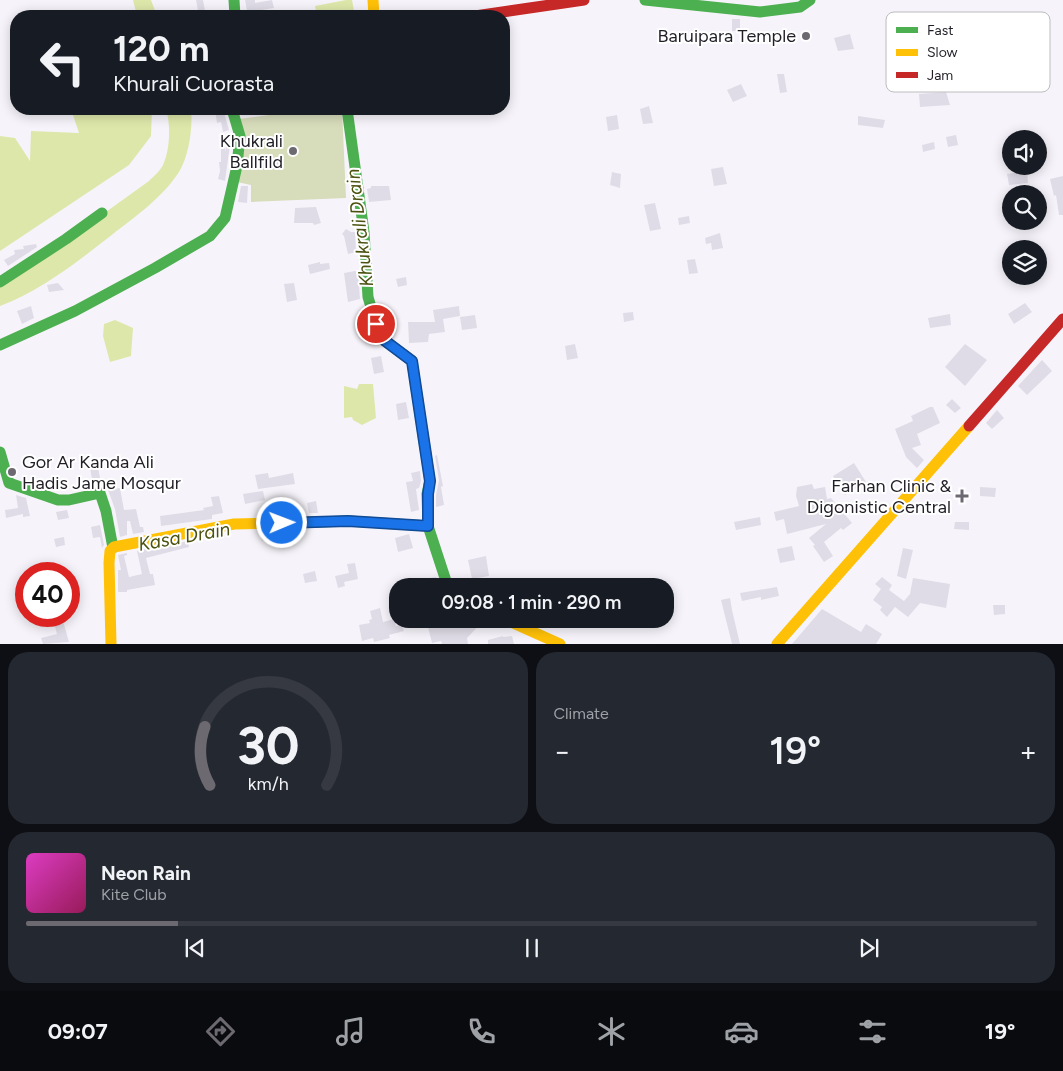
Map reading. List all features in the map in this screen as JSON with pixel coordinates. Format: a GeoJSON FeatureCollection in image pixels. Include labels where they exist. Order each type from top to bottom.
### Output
{"type":"FeatureCollection","features":[{"type":"Feature","properties":{"kind":"main road"},"geometry":{"type":"LineString","coordinates":[[510,11],[584,0]]}},
{"type":"Feature","properties":{"kind":"main road"},"geometry":{"type":"LineString","coordinates":[[645,0],[760,12],[800,7],[810,0]]}},
{"type":"Feature","properties":{"kind":"main road"},"geometry":{"type":"LineString","coordinates":[[0,345],[75,311],[210,236],[226,218],[237,166],[240,136],[234,115]]}},
{"type":"Feature","properties":{"kind":"main road"},"geometry":{"type":"LineString","coordinates":[[348,115],[364,232],[368,297],[380,337],[412,361],[430,481],[428,526],[445,578]]}},
{"type":"Feature","properties":{"kind":"main road"},"geometry":{"type":"LineString","coordinates":[[0,282],[66,240],[102,213]]}},
{"type":"Feature","properties":{"kind":"main road"},"geometry":{"type":"LineString","coordinates":[[777,644],[1063,319]]}},
{"type":"Feature","properties":{"kind":"main road"},"geometry":{"type":"LineString","coordinates":[[0,452],[9,482],[38,492],[51,499],[65,500],[100,493],[113,548]]}},
{"type":"Feature","properties":{"kind":"main road"},"geometry":{"type":"LineString","coordinates":[[111,644],[109,563],[110,550],[113,548],[165,536],[234,524],[348,521],[428,526]]}},
{"type":"Feature","properties":{"kind":"main road"},"geometry":{"type":"LineString","coordinates":[[524,628],[560,644]]}},
{"type":"Feature","properties":{"kind":"shaded area"},"geometry":{"type":"Polygon","coordinates":[[[133,0],[151,0],[155,10],[136,10],[133,0]]]}},
{"type":"Feature","properties":{"kind":"shaded area"},"geometry":{"type":"Polygon","coordinates":[[[352,0],[354,10],[316,10],[315,6],[352,0]]]}},
{"type":"Feature","properties":{"kind":"shaded area"},"geometry":{"type":"Polygon","coordinates":[[[73,115],[152,115],[151,136],[129,165],[0,251],[0,136],[15,138],[30,161],[31,131],[79,133],[73,115]]]}},
{"type":"Feature","properties":{"kind":"shaded area"},"geometry":{"type":"Polygon","coordinates":[[[167,115],[191,115],[191,133],[188,150],[179,172],[165,190],[140,213],[45,284],[0,306],[0,283],[53,250],[149,181],[159,171],[163,165],[168,145],[167,115]]]}},
{"type":"Feature","properties":{"kind":"shaded area","name":"Khukrali Ballfild"},"geometry":{"type":"Polygon","coordinates":[[[269,115],[342,115],[346,198],[251,202],[251,185],[237,182],[239,119],[269,115]]]}},
{"type":"Feature","properties":{"kind":"shaded area"},"geometry":{"type":"Polygon","coordinates":[[[115,320],[133,328],[131,356],[110,362],[103,336],[104,324],[115,320]]]}},
{"type":"Feature","properties":{"kind":"shaded area"},"geometry":{"type":"Polygon","coordinates":[[[359,384],[373,384],[376,418],[362,425],[353,420],[352,417],[344,418],[344,386],[357,389],[359,384]]]}},
{"type":"Feature","properties":{"kind":"building"},"geometry":{"type":"Polygon","coordinates":[[[196,0],[203,0],[205,10],[198,10],[196,0]]]}},
{"type":"Feature","properties":{"kind":"building"},"geometry":{"type":"Polygon","coordinates":[[[245,0],[255,0],[255,3],[272,0],[274,8],[262,10],[247,10],[245,0]]]}},
{"type":"Feature","properties":{"kind":"building"},"geometry":{"type":"Polygon","coordinates":[[[732,19],[740,19],[740,31],[732,31],[732,19]]]}},
{"type":"Feature","properties":{"kind":"building"},"geometry":{"type":"Polygon","coordinates":[[[850,34],[854,49],[838,51],[834,38],[850,34]]]}},
{"type":"Feature","properties":{"kind":"building"},"geometry":{"type":"Polygon","coordinates":[[[777,74],[784,74],[787,92],[780,93],[777,74]]]}},
{"type":"Feature","properties":{"kind":"building"},"geometry":{"type":"Polygon","coordinates":[[[741,84],[747,96],[733,102],[727,90],[741,84]]]}},
{"type":"Feature","properties":{"kind":"building"},"geometry":{"type":"Polygon","coordinates":[[[946,92],[950,105],[920,107],[919,94],[946,92]]]}},
{"type":"Feature","properties":{"kind":"building"},"geometry":{"type":"Polygon","coordinates":[[[649,106],[653,123],[643,124],[640,109],[649,106]]]}},
{"type":"Feature","properties":{"kind":"building"},"geometry":{"type":"Polygon","coordinates":[[[216,115],[225,115],[229,130],[223,132],[221,122],[217,123],[216,115]]]}},
{"type":"Feature","properties":{"kind":"building"},"geometry":{"type":"Polygon","coordinates":[[[617,115],[619,129],[608,131],[606,117],[617,115]]]}},
{"type":"Feature","properties":{"kind":"building"},"geometry":{"type":"Polygon","coordinates":[[[858,116],[885,120],[883,128],[858,125],[858,116]]]}},
{"type":"Feature","properties":{"kind":"building"},"geometry":{"type":"Polygon","coordinates":[[[956,135],[958,145],[948,147],[946,137],[956,135]]]}},
{"type":"Feature","properties":{"kind":"building"},"geometry":{"type":"Polygon","coordinates":[[[934,142],[935,149],[923,152],[922,145],[934,142]]]}},
{"type":"Feature","properties":{"kind":"building"},"geometry":{"type":"Polygon","coordinates":[[[224,143],[226,152],[226,145],[230,145],[225,181],[218,179],[220,171],[219,162],[221,162],[221,144],[224,143]]]}},
{"type":"Feature","properties":{"kind":"building"},"geometry":{"type":"Polygon","coordinates":[[[723,167],[727,184],[714,186],[711,169],[723,167]]]}},
{"type":"Feature","properties":{"kind":"building"},"geometry":{"type":"Polygon","coordinates":[[[612,172],[621,174],[620,188],[610,185],[612,172]]]}},
{"type":"Feature","properties":{"kind":"building"},"geometry":{"type":"Polygon","coordinates":[[[1007,175],[1027,175],[1028,183],[1009,185],[1007,175]]]}},
{"type":"Feature","properties":{"kind":"building"},"geometry":{"type":"Polygon","coordinates":[[[1063,176],[1063,215],[1059,215],[1056,195],[1054,196],[1050,179],[1063,176]]]}},
{"type":"Feature","properties":{"kind":"building"},"geometry":{"type":"Polygon","coordinates":[[[241,186],[248,186],[247,203],[238,202],[241,186]]]}},
{"type":"Feature","properties":{"kind":"building"},"geometry":{"type":"Polygon","coordinates":[[[371,186],[389,186],[391,200],[369,202],[367,189],[371,188],[371,186]]]}},
{"type":"Feature","properties":{"kind":"building"},"geometry":{"type":"Polygon","coordinates":[[[655,203],[661,229],[650,231],[644,205],[655,203]]]}},
{"type":"Feature","properties":{"kind":"building"},"geometry":{"type":"Polygon","coordinates":[[[316,207],[321,223],[314,225],[313,223],[294,223],[295,208],[316,207]]]}},
{"type":"Feature","properties":{"kind":"building"},"geometry":{"type":"Polygon","coordinates":[[[689,216],[690,223],[679,225],[678,218],[689,216]]]}},
{"type":"Feature","properties":{"kind":"building"},"geometry":{"type":"Polygon","coordinates":[[[346,229],[355,232],[356,252],[348,254],[342,234],[346,229]]]}},
{"type":"Feature","properties":{"kind":"building"},"geometry":{"type":"Polygon","coordinates":[[[720,233],[723,248],[712,250],[711,243],[706,244],[705,238],[720,233]]]}},
{"type":"Feature","properties":{"kind":"building"},"geometry":{"type":"Polygon","coordinates":[[[36,244],[37,247],[8,266],[4,260],[15,254],[14,250],[24,249],[23,246],[36,244]]]}},
{"type":"Feature","properties":{"kind":"building"},"geometry":{"type":"Polygon","coordinates":[[[695,259],[698,273],[689,274],[687,260],[695,259]]]}},
{"type":"Feature","properties":{"kind":"building"},"geometry":{"type":"Polygon","coordinates":[[[320,262],[320,264],[329,263],[330,269],[310,274],[308,265],[320,262]]]}},
{"type":"Feature","properties":{"kind":"building"},"geometry":{"type":"Polygon","coordinates":[[[358,271],[360,299],[348,302],[344,273],[358,271]]]}},
{"type":"Feature","properties":{"kind":"building"},"geometry":{"type":"Polygon","coordinates":[[[406,277],[407,285],[398,287],[396,279],[406,277]]]}},
{"type":"Feature","properties":{"kind":"building"},"geometry":{"type":"Polygon","coordinates":[[[58,283],[64,290],[49,292],[47,285],[58,283]]]}},
{"type":"Feature","properties":{"kind":"building"},"geometry":{"type":"Polygon","coordinates":[[[294,283],[297,300],[287,302],[284,284],[294,283]]]}},
{"type":"Feature","properties":{"kind":"building"},"geometry":{"type":"Polygon","coordinates":[[[1025,303],[1032,312],[1014,324],[1008,314],[1025,303]]]}},
{"type":"Feature","properties":{"kind":"building"},"geometry":{"type":"Polygon","coordinates":[[[31,306],[34,318],[22,324],[17,311],[31,306]]]}},
{"type":"Feature","properties":{"kind":"building"},"geometry":{"type":"Polygon","coordinates":[[[459,306],[460,316],[443,319],[445,332],[429,334],[428,342],[409,343],[408,322],[435,322],[433,310],[459,306]]]}},
{"type":"Feature","properties":{"kind":"building"},"geometry":{"type":"Polygon","coordinates":[[[633,312],[634,320],[624,322],[623,313],[633,312]]]}},
{"type":"Feature","properties":{"kind":"building"},"geometry":{"type":"Polygon","coordinates":[[[950,314],[951,325],[930,328],[928,318],[950,314]]]}},
{"type":"Feature","properties":{"kind":"building"},"geometry":{"type":"Polygon","coordinates":[[[475,315],[477,328],[462,330],[460,317],[475,315]]]}},
{"type":"Feature","properties":{"kind":"building"},"geometry":{"type":"Polygon","coordinates":[[[575,344],[578,358],[567,360],[565,346],[575,344]]]}},
{"type":"Feature","properties":{"kind":"building"},"geometry":{"type":"Polygon","coordinates":[[[965,344],[987,360],[965,386],[945,367],[965,344]]]}},
{"type":"Feature","properties":{"kind":"building"},"geometry":{"type":"Polygon","coordinates":[[[381,356],[384,372],[374,374],[371,358],[381,356]]]}},
{"type":"Feature","properties":{"kind":"building"},"geometry":{"type":"Polygon","coordinates":[[[1042,360],[1052,371],[1027,395],[1018,386],[1042,360]]]}},
{"type":"Feature","properties":{"kind":"building"},"geometry":{"type":"Polygon","coordinates":[[[952,399],[961,408],[955,413],[946,405],[952,399]]]}},
{"type":"Feature","properties":{"kind":"building"},"geometry":{"type":"Polygon","coordinates":[[[406,402],[409,418],[398,420],[396,404],[406,402]]]}},
{"type":"Feature","properties":{"kind":"building"},"geometry":{"type":"Polygon","coordinates":[[[933,407],[940,423],[917,434],[921,445],[912,448],[924,460],[917,468],[906,457],[895,429],[913,421],[911,416],[933,407]]]}},
{"type":"Feature","properties":{"kind":"building"},"geometry":{"type":"Polygon","coordinates":[[[997,410],[1004,418],[992,429],[986,423],[997,410]]]}},
{"type":"Feature","properties":{"kind":"building"},"geometry":{"type":"Polygon","coordinates":[[[437,455],[443,486],[441,487],[444,505],[436,507],[439,480],[435,456],[437,455]]]}},
{"type":"Feature","properties":{"kind":"building"},"geometry":{"type":"Polygon","coordinates":[[[854,463],[866,482],[845,495],[833,476],[854,463]]]}},
{"type":"Feature","properties":{"kind":"building"},"geometry":{"type":"Polygon","coordinates":[[[98,467],[100,478],[92,479],[90,468],[98,467]]]}},
{"type":"Feature","properties":{"kind":"building"},"geometry":{"type":"Polygon","coordinates":[[[420,471],[421,481],[419,488],[416,489],[419,510],[411,512],[406,482],[413,481],[411,473],[420,471]]]}},
{"type":"Feature","properties":{"kind":"building"},"geometry":{"type":"Polygon","coordinates":[[[268,473],[269,478],[293,473],[295,484],[258,489],[255,475],[268,473]]]}},
{"type":"Feature","properties":{"kind":"building"},"geometry":{"type":"Polygon","coordinates":[[[812,484],[814,489],[825,487],[827,499],[831,498],[852,523],[843,530],[841,528],[824,542],[833,556],[824,562],[809,538],[826,524],[787,534],[784,519],[776,521],[774,512],[799,506],[796,496],[797,487],[812,484]]]}},
{"type":"Feature","properties":{"kind":"building"},"geometry":{"type":"Polygon","coordinates":[[[980,487],[996,488],[995,497],[980,496],[980,487]]]}},
{"type":"Feature","properties":{"kind":"building"},"geometry":{"type":"Polygon","coordinates":[[[120,488],[124,510],[136,509],[140,527],[143,527],[144,532],[133,534],[130,521],[127,521],[127,535],[120,537],[115,509],[108,490],[120,488]]]}},
{"type":"Feature","properties":{"kind":"building"},"geometry":{"type":"Polygon","coordinates":[[[263,491],[265,500],[245,504],[243,494],[263,491]]]}},
{"type":"Feature","properties":{"kind":"building"},"geometry":{"type":"Polygon","coordinates":[[[16,495],[26,498],[30,516],[23,517],[23,514],[6,518],[5,510],[18,508],[16,495]]]}},
{"type":"Feature","properties":{"kind":"building"},"geometry":{"type":"Polygon","coordinates":[[[219,496],[223,513],[212,515],[212,519],[161,526],[160,516],[204,510],[203,508],[213,506],[211,497],[219,496]]]}},
{"type":"Feature","properties":{"kind":"building"},"geometry":{"type":"Polygon","coordinates":[[[316,501],[318,513],[309,513],[307,503],[316,501]]]}},
{"type":"Feature","properties":{"kind":"building"},"geometry":{"type":"Polygon","coordinates":[[[67,510],[69,518],[58,520],[56,512],[67,510]]]}},
{"type":"Feature","properties":{"kind":"building"},"geometry":{"type":"Polygon","coordinates":[[[760,517],[761,525],[736,530],[734,522],[760,517]]]}},
{"type":"Feature","properties":{"kind":"building"},"geometry":{"type":"Polygon","coordinates":[[[955,522],[969,522],[969,530],[954,529],[955,522]]]}},
{"type":"Feature","properties":{"kind":"building"},"geometry":{"type":"Polygon","coordinates":[[[100,525],[104,545],[102,548],[100,537],[93,538],[91,527],[100,525]]]}},
{"type":"Feature","properties":{"kind":"building"},"geometry":{"type":"Polygon","coordinates":[[[271,532],[272,539],[262,541],[260,533],[271,532]]]}},
{"type":"Feature","properties":{"kind":"building"},"geometry":{"type":"Polygon","coordinates":[[[409,534],[413,548],[398,552],[395,538],[409,534]]]}},
{"type":"Feature","properties":{"kind":"building"},"geometry":{"type":"Polygon","coordinates":[[[64,537],[65,545],[56,547],[54,539],[64,537]]]}},
{"type":"Feature","properties":{"kind":"building"},"geometry":{"type":"Polygon","coordinates":[[[188,541],[189,547],[146,558],[150,574],[153,574],[155,585],[127,590],[127,592],[118,592],[118,570],[121,570],[118,555],[127,553],[124,556],[129,577],[142,574],[137,551],[188,541]]]}},
{"type":"Feature","properties":{"kind":"building"},"geometry":{"type":"Polygon","coordinates":[[[792,546],[795,560],[780,563],[777,549],[792,546]]]}},
{"type":"Feature","properties":{"kind":"building"},"geometry":{"type":"Polygon","coordinates":[[[903,548],[913,550],[906,579],[897,576],[903,548]]]}},
{"type":"Feature","properties":{"kind":"building"},"geometry":{"type":"Polygon","coordinates":[[[486,556],[489,576],[472,578],[468,560],[486,556]]]}},
{"type":"Feature","properties":{"kind":"building"},"geometry":{"type":"Polygon","coordinates":[[[355,563],[358,579],[344,582],[345,586],[338,588],[335,576],[349,573],[347,564],[355,563]]]}},
{"type":"Feature","properties":{"kind":"building"},"geometry":{"type":"Polygon","coordinates":[[[315,571],[317,581],[305,583],[303,574],[315,571]]]}},
{"type":"Feature","properties":{"kind":"building"},"geometry":{"type":"Polygon","coordinates":[[[882,577],[892,585],[889,590],[904,601],[910,594],[913,578],[950,584],[946,608],[920,603],[908,617],[895,607],[887,617],[880,610],[882,607],[873,600],[881,589],[875,584],[882,577]]]}},
{"type":"Feature","properties":{"kind":"building"},"geometry":{"type":"Polygon","coordinates":[[[777,587],[779,596],[761,600],[761,597],[742,601],[740,593],[777,587]]]}},
{"type":"Feature","properties":{"kind":"building"},"geometry":{"type":"Polygon","coordinates":[[[730,598],[740,644],[732,644],[721,600],[730,598]]]}},
{"type":"Feature","properties":{"kind":"building"},"geometry":{"type":"Polygon","coordinates":[[[993,605],[1005,605],[1005,614],[994,615],[993,605]]]}},
{"type":"Feature","properties":{"kind":"building"},"geometry":{"type":"Polygon","coordinates":[[[380,608],[383,622],[389,620],[389,628],[403,628],[404,631],[389,635],[390,638],[374,642],[373,638],[362,641],[359,625],[370,623],[369,620],[372,619],[370,611],[380,608]]]}},
{"type":"Feature","properties":{"kind":"building"},"geometry":{"type":"Polygon","coordinates":[[[822,609],[861,632],[866,624],[882,634],[876,644],[792,644],[822,609]]]}},
{"type":"Feature","properties":{"kind":"building"},"geometry":{"type":"Polygon","coordinates":[[[55,627],[65,627],[69,642],[43,644],[41,638],[57,634],[55,627]]]}},
{"type":"Feature","properties":{"kind":"building"},"geometry":{"type":"Polygon","coordinates":[[[428,628],[476,628],[467,638],[468,644],[442,644],[441,641],[432,643],[428,628]]]}},
{"type":"Feature","properties":{"kind":"building"},"geometry":{"type":"Polygon","coordinates":[[[512,636],[514,644],[488,644],[488,640],[512,636]]]}},
{"type":"Feature","properties":{"kind":"traffic: fast"},"geometry":{"type":"LineString","coordinates":[[234,0],[235,10]]}},
{"type":"Feature","properties":{"kind":"traffic: fast"},"geometry":{"type":"LineString","coordinates":[[645,0],[760,12],[800,7],[810,0]]}},
{"type":"Feature","properties":{"kind":"traffic: fast"},"geometry":{"type":"LineString","coordinates":[[0,345],[75,311],[210,236],[225,218],[237,166],[240,136],[234,115]]}},
{"type":"Feature","properties":{"kind":"traffic: fast"},"geometry":{"type":"LineString","coordinates":[[348,115],[364,232],[368,297],[380,337],[412,361],[430,481],[427,494],[428,526]]}},
{"type":"Feature","properties":{"kind":"traffic: fast"},"geometry":{"type":"LineString","coordinates":[[0,282],[102,213]]}},
{"type":"Feature","properties":{"kind":"traffic: fast"},"geometry":{"type":"LineString","coordinates":[[0,452],[9,483],[58,500],[69,500],[100,493],[106,511],[113,548]]}},
{"type":"Feature","properties":{"kind":"traffic: fast"},"geometry":{"type":"LineString","coordinates":[[317,522],[349,521],[428,526],[445,578]]}},
{"type":"Feature","properties":{"kind":"traffic: slow"},"geometry":{"type":"LineString","coordinates":[[373,0],[374,10]]}},
{"type":"Feature","properties":{"kind":"traffic: slow"},"geometry":{"type":"LineString","coordinates":[[777,644],[969,426]]}},
{"type":"Feature","properties":{"kind":"traffic: slow"},"geometry":{"type":"LineString","coordinates":[[111,644],[109,563],[110,551],[114,547],[234,524],[317,522]]}},
{"type":"Feature","properties":{"kind":"traffic: slow"},"geometry":{"type":"LineString","coordinates":[[524,628],[560,644]]}},
{"type":"Feature","properties":{"kind":"traffic: jam"},"geometry":{"type":"LineString","coordinates":[[510,11],[584,0]]}},
{"type":"Feature","properties":{"kind":"traffic: jam"},"geometry":{"type":"LineString","coordinates":[[969,426],[1063,319]]}},
{"type":"Feature","properties":{"kind":"place","name":"Baruipara Temple"},"geometry":{"type":"Point","coordinates":[806,36]}},
{"type":"Feature","properties":{"kind":"place","name":"Khukrali Ballfild"},"geometry":{"type":"Point","coordinates":[293,151]}},
{"type":"Feature","properties":{"kind":"place","name":"Gor Ar Kanda Ali Hadis Jame Mosqur"},"geometry":{"type":"Point","coordinates":[12,472]}},
{"type":"Feature","properties":{"kind":"place","name":"Farhan Clinic & Digonistic Central"},"geometry":{"type":"Point","coordinates":[962,496]}},
{"type":"Feature","properties":{"kind":"route"},"geometry":{"type":"LineString","coordinates":[[282,523],[348,521],[428,526],[430,481],[412,361],[380,337],[376,324]]}},
{"type":"Feature","properties":{"kind":"water label","name":"Khukrali Drain"},"geometry":{"type":"Point","coordinates":[359,228]}},
{"type":"Feature","properties":{"kind":"water label","name":"Kasa Drain"},"geometry":{"type":"Point","coordinates":[184,536]}}]}
